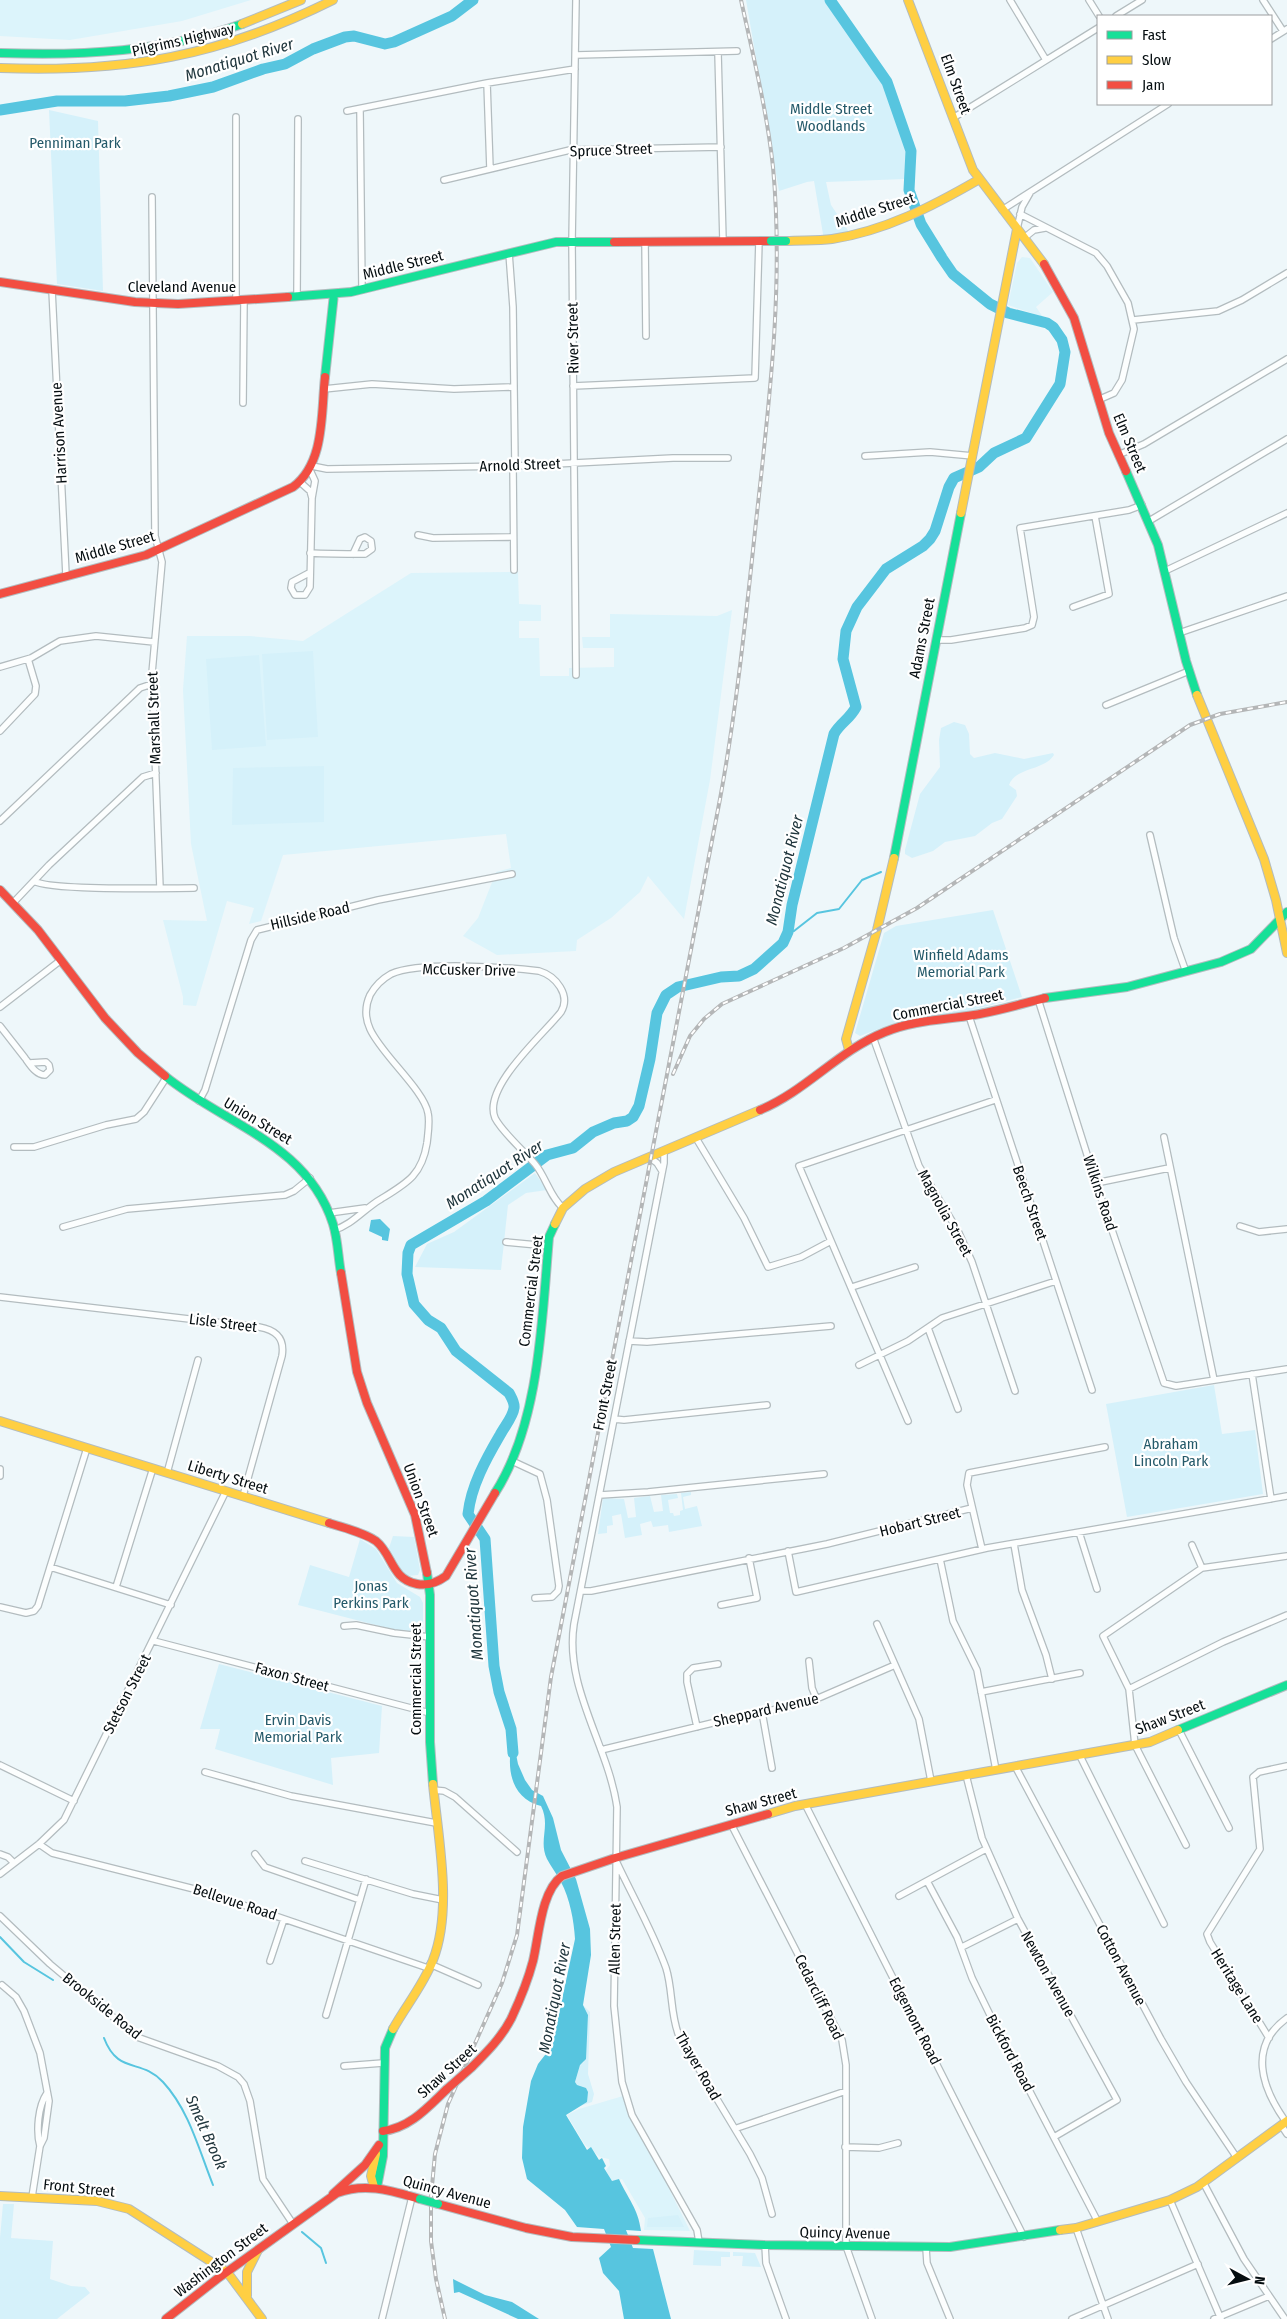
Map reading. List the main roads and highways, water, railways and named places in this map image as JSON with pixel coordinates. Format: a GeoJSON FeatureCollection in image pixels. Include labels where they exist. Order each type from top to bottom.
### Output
{"type":"FeatureCollection","features":[{"type":"Feature","properties":{"kind":"main road","name":"Pilgrims Highway"},"geometry":{"type":"LineString","coordinates":[[0,53],[76,55],[154,48],[218,33],[255,20],[301,0]]}},
{"type":"Feature","properties":{"kind":"main road","name":"Pilgrims Highway"},"geometry":{"type":"LineString","coordinates":[[0,68],[72,70],[144,64],[205,52],[268,31],[333,0]]}},
{"type":"Feature","properties":{"kind":"main road","name":"Elm Street"},"geometry":{"type":"LineString","coordinates":[[908,0],[954,118],[964,150],[978,180],[1050,273],[1068,305],[1081,338],[1098,400],[1118,455],[1149,521],[1165,571],[1189,671],[1204,713],[1256,836],[1281,919],[1287,953]]}},
{"type":"Feature","properties":{"kind":"main road"},"geometry":{"type":"LineString","coordinates":[[0,74],[72,70]]}},
{"type":"Feature","properties":{"kind":"main road","name":"Middle Street"},"geometry":{"type":"LineString","coordinates":[[0,594],[66,575],[125,561],[159,549],[281,494],[300,482],[311,468],[316,452],[334,294],[362,290],[551,243],[824,240],[846,236],[910,215],[978,180]]}},
{"type":"Feature","properties":{"kind":"main road","name":"Adams Street"},"geometry":{"type":"LineString","coordinates":[[848,1050],[846,1039],[887,890],[1017,229]]}},
{"type":"Feature","properties":{"kind":"main road","name":"Cleveland Avenue"},"geometry":{"type":"LineString","coordinates":[[0,282],[154,303],[240,301],[334,294]]}},
{"type":"Feature","properties":{"kind":"main road","name":"Union Street"},"geometry":{"type":"LineString","coordinates":[[0,890],[61,960],[117,1032],[166,1078],[199,1101],[278,1148],[310,1178],[329,1213],[334,1230],[358,1379],[415,1515],[429,1584]]}},
{"type":"Feature","properties":{"kind":"main road","name":"Commercial Street"},"geometry":{"type":"LineString","coordinates":[[376,2187],[383,2156],[383,2063],[390,2034],[429,1966],[440,1938],[443,1900],[433,1790],[430,1713],[429,1584],[442,1580],[446,1576],[471,1530],[502,1482],[512,1461],[524,1424],[541,1335],[548,1246],[553,1228],[564,1208],[577,1194],[602,1178],[776,1104],[814,1078],[848,1050],[873,1037],[912,1024],[969,1016],[1038,1000],[1120,988],[1186,972],[1244,954],[1264,937],[1287,912]]}},
{"type":"Feature","properties":{"kind":"main road","name":"Liberty Street"},"geometry":{"type":"LineString","coordinates":[[0,1421],[370,1537],[383,1548],[404,1580],[415,1585],[429,1584]]}},
{"type":"Feature","properties":{"kind":"main road","name":"Shaw Street"},"geometry":{"type":"LineString","coordinates":[[383,2131],[394,2130],[403,2126],[472,2067],[496,2042],[514,2012],[532,1964],[546,1896],[555,1881],[615,1858],[805,1804],[1135,1745],[1180,1730],[1287,1685]]}},
{"type":"Feature","properties":{"kind":"main road","name":"Quincy Avenue"},"geometry":{"type":"LineString","coordinates":[[376,2187],[546,2233],[604,2238],[765,2245],[926,2248],[1024,2237],[1076,2228],[1170,2200],[1204,2182],[1285,2122]]}},
{"type":"Feature","properties":{"kind":"main road","name":"Commercial Street"},"geometry":{"type":"LineString","coordinates":[[376,2187],[371,2176],[383,2131]]}},
{"type":"Feature","properties":{"kind":"main road"},"geometry":{"type":"LineString","coordinates":[[327,2200],[365,2165],[379,2145]]}},
{"type":"Feature","properties":{"kind":"main road"},"geometry":{"type":"LineString","coordinates":[[327,2200],[345,2190],[376,2187]]}},
{"type":"Feature","properties":{"kind":"main road","name":"Front Street"},"geometry":{"type":"LineString","coordinates":[[0,2196],[97,2201],[117,2204],[139,2215],[227,2272]]}},
{"type":"Feature","properties":{"kind":"main road","name":"Washington Street"},"geometry":{"type":"LineString","coordinates":[[166,2319],[262,2246],[327,2200]]}},
{"type":"Feature","properties":{"kind":"main road"},"geometry":{"type":"LineString","coordinates":[[248,2300],[246,2275],[252,2261],[262,2246]]}},
{"type":"Feature","properties":{"kind":"main road"},"geometry":{"type":"LineString","coordinates":[[227,2272],[262,2319]]}},
{"type":"Feature","properties":{"kind":"water"},"geometry":{"type":"Polygon","coordinates":[[[380,1219],[390,1229],[388,1241],[382,1240],[382,1237],[369,1231],[371,1220],[380,1219]]]}},
{"type":"Feature","properties":{"kind":"water"},"geometry":{"type":"Polygon","coordinates":[[[513,1739],[518,1764],[525,1780],[532,1790],[543,1796],[553,1818],[561,1850],[576,1879],[590,1929],[591,1955],[583,2005],[588,2015],[586,2059],[580,2065],[575,2082],[577,2085],[586,2088],[588,2092],[587,2102],[566,2115],[587,2150],[591,2147],[599,2160],[602,2158],[606,2166],[604,2168],[612,2181],[619,2179],[632,2204],[638,2216],[641,2231],[626,2230],[633,2248],[653,2249],[671,2319],[624,2319],[619,2291],[603,2273],[599,2258],[611,2247],[604,2229],[577,2227],[565,2210],[527,2179],[522,2158],[523,2127],[531,2081],[538,2064],[552,2046],[575,1939],[573,1918],[567,1896],[545,1852],[544,1813],[541,1806],[530,1802],[522,1796],[512,1779],[510,1759],[513,1739]]]}},
{"type":"Feature","properties":{"kind":"water"},"geometry":{"type":"Polygon","coordinates":[[[453,2279],[485,2295],[512,2302],[539,2319],[518,2319],[459,2292],[454,2293],[453,2279]]]}},
{"type":"Feature","properties":{"kind":"waterway","name":"Monatiquot River"},"geometry":{"type":"LineString","coordinates":[[0,110],[57,101],[125,101],[169,96],[213,87],[263,69],[285,64],[313,49],[345,37],[354,36],[385,44],[394,42],[452,16],[473,0]]}},
{"type":"Feature","properties":{"kind":"waterway","name":"Monatiquot River"},"geometry":{"type":"LineString","coordinates":[[513,1753],[511,1729],[499,1692],[494,1666],[485,1539],[468,1514],[472,1493],[480,1473],[512,1415],[514,1404],[509,1393],[456,1351],[441,1328],[428,1320],[414,1304],[407,1274],[408,1253],[411,1245],[486,1201],[547,1155],[573,1148],[593,1132],[614,1123],[627,1121],[633,1117],[639,1106],[650,1059],[657,1013],[666,995],[678,987],[721,977],[739,976],[754,969],[783,943],[788,932],[792,905],[834,734],[856,707],[843,659],[846,631],[857,607],[886,569],[923,546],[930,539],[935,531],[949,487],[954,478],[979,467],[994,453],[1026,438],[1060,384],[1065,352],[1062,340],[1053,327],[1047,323],[1008,313],[990,304],[953,274],[921,224],[909,190],[911,151],[887,82],[830,0]]}},
{"type":"Feature","properties":{"kind":"waterway"},"geometry":{"type":"LineString","coordinates":[[788,932],[794,931],[817,913],[839,909],[862,880],[881,872]]}},
{"type":"Feature","properties":{"kind":"waterway","name":"Smelt Brook"},"geometry":{"type":"LineString","coordinates":[[0,1937],[24,1962],[53,1980]]}},
{"type":"Feature","properties":{"kind":"waterway","name":"Smelt Brook"},"geometry":{"type":"LineString","coordinates":[[104,2038],[116,2057],[123,2062],[155,2075],[172,2093],[187,2118],[213,2185]]}},
{"type":"Feature","properties":{"kind":"waterway","name":"Smelt Brook"},"geometry":{"type":"LineString","coordinates":[[302,2232],[321,2248],[326,2263]]}},
{"type":"Feature","properties":{"kind":"railway"},"geometry":{"type":"LineString","coordinates":[[445,2319],[436,2279],[431,2241],[431,2197],[435,2154],[448,2104],[502,1983],[517,1935],[551,1677],[720,799],[736,695],[766,433],[774,345],[777,256],[773,167],[759,83],[741,0]]}},
{"type":"Feature","properties":{"kind":"railway"},"geometry":{"type":"LineString","coordinates":[[673,1074],[690,1036],[704,1019],[722,1004],[844,948],[917,908],[1190,725],[1220,714],[1287,702]]}},
{"type":"Feature","properties":{"kind":"park label","name":"Middle Street Woodlands"},"geometry":{"type":"Point","coordinates":[831,118]}},
{"type":"Feature","properties":{"kind":"park label","name":"Penniman Park"},"geometry":{"type":"Point","coordinates":[75,143]}},
{"type":"Feature","properties":{"kind":"park label","name":"Winfield Adams Memorial Park"},"geometry":{"type":"Point","coordinates":[961,964]}},
{"type":"Feature","properties":{"kind":"park label","name":"Abraham Lincoln Park"},"geometry":{"type":"Point","coordinates":[1171,1452]}},
{"type":"Feature","properties":{"kind":"park label","name":"Jonas Perkins Park"},"geometry":{"type":"Point","coordinates":[371,1594]}},
{"type":"Feature","properties":{"kind":"park label","name":"Ervin Davis Memorial Park"},"geometry":{"type":"Point","coordinates":[298,1728]}}]}
